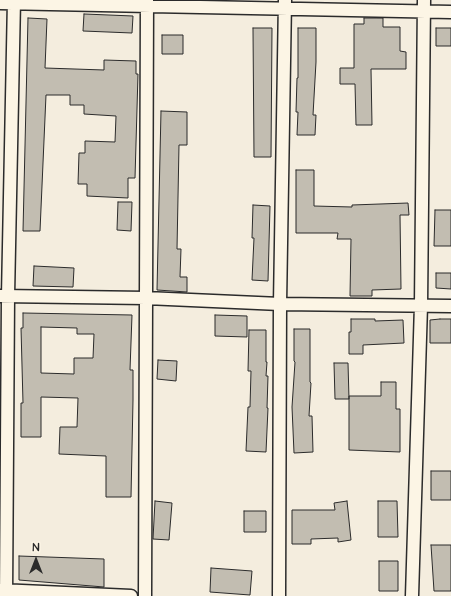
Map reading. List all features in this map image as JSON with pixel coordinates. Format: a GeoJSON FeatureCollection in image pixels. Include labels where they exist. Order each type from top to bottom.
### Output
{"type":"FeatureCollection","features":[{"type":"Feature","properties":{"kind":"street"},"geometry":{"type":"LineString","coordinates":[[14,2],[4,296],[4,592],[132,596]]}},
{"type":"Feature","properties":{"kind":"street"},"geometry":{"type":"LineString","coordinates":[[0,3],[424,6],[451,12]]}},
{"type":"Feature","properties":{"kind":"street"},"geometry":{"type":"LineString","coordinates":[[145,596],[147,3]]}},
{"type":"Feature","properties":{"kind":"street"},"geometry":{"type":"LineString","coordinates":[[279,596],[280,304],[285,5]]}},
{"type":"Feature","properties":{"kind":"street"},"geometry":{"type":"LineString","coordinates":[[412,596],[422,305],[424,6]]}},
{"type":"Feature","properties":{"kind":"street"},"geometry":{"type":"LineString","coordinates":[[4,296],[146,298],[280,304],[451,306]]}},
{"type":"Feature","properties":{"kind":"building"},"geometry":{"type":"Polygon","coordinates":[[[84,14],[133,16],[132,33],[83,31],[84,14]]]}},
{"type":"Feature","properties":{"kind":"building"},"geometry":{"type":"Polygon","coordinates":[[[28,18],[47,19],[45,68],[104,70],[104,60],[136,61],[136,74],[138,74],[135,178],[128,178],[128,198],[87,196],[87,184],[78,184],[79,153],[85,153],[85,141],[115,142],[116,116],[84,114],[84,105],[70,105],[70,95],[46,95],[40,231],[23,231],[28,18]]]}},
{"type":"Feature","properties":{"kind":"building"},"geometry":{"type":"Polygon","coordinates":[[[364,18],[383,18],[383,27],[400,27],[400,51],[406,52],[406,69],[371,69],[372,125],[356,125],[355,84],[340,84],[340,68],[354,68],[354,24],[364,24],[364,18]]]}},
{"type":"Feature","properties":{"kind":"building"},"geometry":{"type":"Polygon","coordinates":[[[253,28],[272,28],[271,157],[254,157],[253,28]]]}},
{"type":"Feature","properties":{"kind":"building"},"geometry":{"type":"Polygon","coordinates":[[[298,28],[316,28],[313,115],[316,115],[315,135],[297,135],[298,112],[296,112],[298,28]]]}},
{"type":"Feature","properties":{"kind":"building"},"geometry":{"type":"Polygon","coordinates":[[[436,28],[451,28],[451,46],[436,46],[436,28]]]}},
{"type":"Feature","properties":{"kind":"building"},"geometry":{"type":"Polygon","coordinates":[[[162,35],[183,35],[183,54],[162,54],[162,35]]]}},
{"type":"Feature","properties":{"kind":"building"},"geometry":{"type":"Polygon","coordinates":[[[161,111],[187,112],[187,145],[179,145],[177,249],[181,249],[180,277],[187,277],[187,292],[157,290],[161,111]]]}},
{"type":"Feature","properties":{"kind":"building"},"geometry":{"type":"Polygon","coordinates":[[[296,170],[314,170],[314,206],[352,207],[352,205],[408,203],[409,215],[400,215],[401,289],[372,290],[372,296],[350,296],[351,239],[337,239],[338,233],[296,233],[296,170]]]}},
{"type":"Feature","properties":{"kind":"building"},"geometry":{"type":"Polygon","coordinates":[[[118,202],[132,202],[131,231],[117,230],[118,202]]]}},
{"type":"Feature","properties":{"kind":"building"},"geometry":{"type":"Polygon","coordinates":[[[253,205],[270,206],[268,281],[252,280],[254,238],[252,238],[253,205]]]}},
{"type":"Feature","properties":{"kind":"building"},"geometry":{"type":"Polygon","coordinates":[[[435,210],[451,210],[451,246],[434,246],[435,210]]]}},
{"type":"Feature","properties":{"kind":"building"},"geometry":{"type":"Polygon","coordinates":[[[34,266],[74,268],[73,287],[33,286],[34,266]]]}},
{"type":"Feature","properties":{"kind":"building"},"geometry":{"type":"Polygon","coordinates":[[[436,273],[451,273],[451,289],[436,288],[436,273]]]}},
{"type":"Feature","properties":{"kind":"building"},"geometry":{"type":"Polygon","coordinates":[[[23,313],[132,315],[130,370],[133,370],[131,497],[106,497],[106,456],[59,454],[60,427],[77,427],[78,398],[41,397],[41,437],[21,437],[21,403],[23,403],[21,328],[23,328],[23,313]],[[41,327],[41,373],[74,374],[74,358],[93,358],[94,334],[77,334],[77,328],[41,327]]]}},
{"type":"Feature","properties":{"kind":"building"},"geometry":{"type":"Polygon","coordinates":[[[215,315],[247,316],[247,337],[215,336],[215,315]]]}},
{"type":"Feature","properties":{"kind":"building"},"geometry":{"type":"Polygon","coordinates":[[[351,319],[375,319],[375,321],[403,320],[404,343],[363,345],[363,354],[349,354],[349,332],[351,332],[351,319]]]}},
{"type":"Feature","properties":{"kind":"building"},"geometry":{"type":"Polygon","coordinates":[[[451,319],[451,343],[430,343],[430,320],[451,319]]]}},
{"type":"Feature","properties":{"kind":"building"},"geometry":{"type":"Polygon","coordinates":[[[294,329],[310,329],[311,383],[309,416],[312,416],[313,452],[294,453],[292,407],[295,362],[294,329]]]}},
{"type":"Feature","properties":{"kind":"building"},"geometry":{"type":"Polygon","coordinates":[[[249,330],[266,330],[268,408],[266,452],[246,451],[248,407],[250,407],[251,371],[248,371],[249,330]]]}},
{"type":"Feature","properties":{"kind":"building"},"geometry":{"type":"Polygon","coordinates":[[[158,360],[177,361],[176,381],[157,379],[158,360]]]}},
{"type":"Feature","properties":{"kind":"building"},"geometry":{"type":"Polygon","coordinates":[[[334,363],[348,363],[349,399],[335,399],[334,363]]]}},
{"type":"Feature","properties":{"kind":"building"},"geometry":{"type":"Polygon","coordinates":[[[381,382],[396,382],[396,409],[400,409],[400,452],[349,450],[349,396],[381,396],[381,382]]]}},
{"type":"Feature","properties":{"kind":"building"},"geometry":{"type":"Polygon","coordinates":[[[431,471],[451,471],[451,500],[431,500],[431,471]]]}},
{"type":"Feature","properties":{"kind":"building"},"geometry":{"type":"Polygon","coordinates":[[[155,501],[172,503],[169,540],[153,539],[155,501]]]}},
{"type":"Feature","properties":{"kind":"building"},"geometry":{"type":"Polygon","coordinates":[[[347,501],[351,540],[338,542],[338,538],[311,539],[311,544],[292,544],[292,510],[335,510],[334,503],[347,501]]]}},
{"type":"Feature","properties":{"kind":"building"},"geometry":{"type":"Polygon","coordinates":[[[378,501],[397,501],[398,537],[378,537],[378,501]]]}},
{"type":"Feature","properties":{"kind":"building"},"geometry":{"type":"Polygon","coordinates":[[[244,511],[266,511],[266,532],[244,532],[244,511]]]}},
{"type":"Feature","properties":{"kind":"building"},"geometry":{"type":"Polygon","coordinates":[[[431,545],[451,545],[451,591],[434,591],[431,545]]]}},
{"type":"Feature","properties":{"kind":"building"},"geometry":{"type":"Polygon","coordinates":[[[19,556],[104,559],[104,587],[19,580],[19,556]]]}},
{"type":"Feature","properties":{"kind":"building"},"geometry":{"type":"Polygon","coordinates":[[[379,561],[398,561],[398,591],[379,591],[379,561]]]}},
{"type":"Feature","properties":{"kind":"building"},"geometry":{"type":"Polygon","coordinates":[[[211,568],[252,571],[250,595],[210,592],[211,568]]]}}]}
